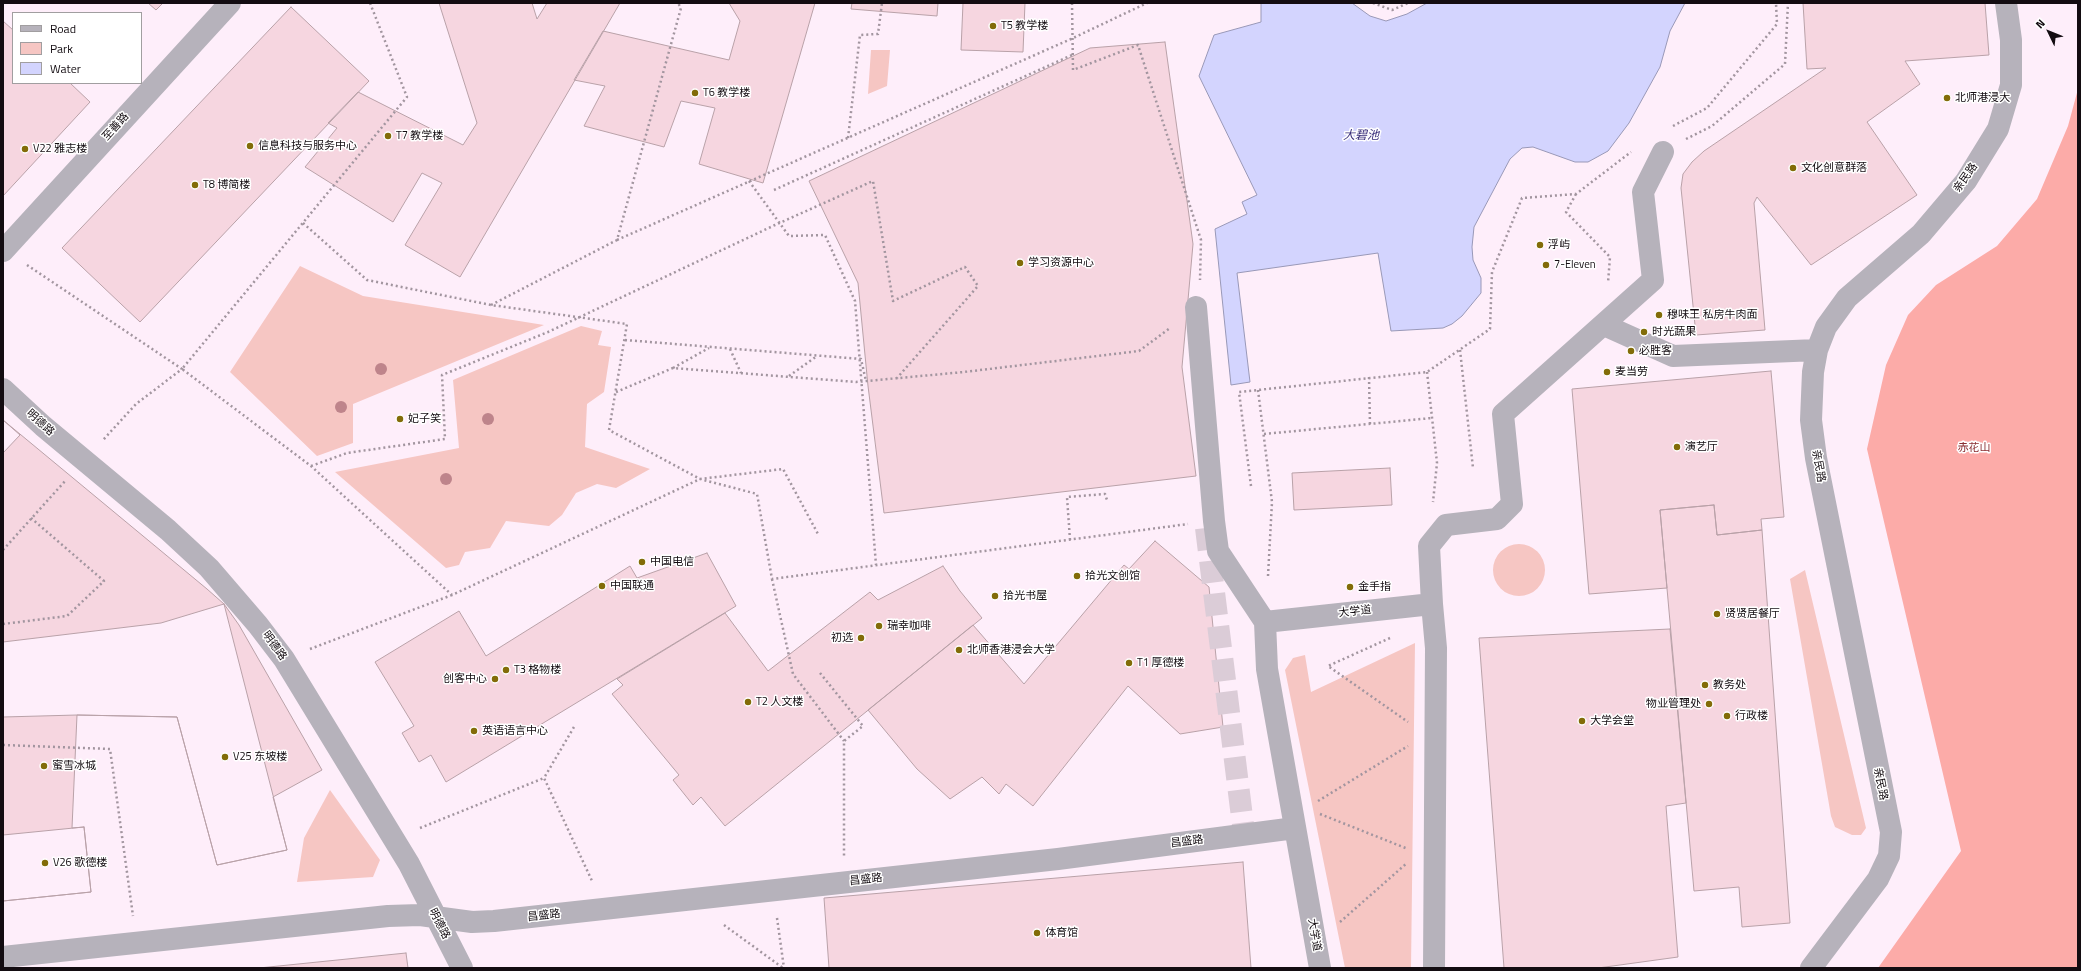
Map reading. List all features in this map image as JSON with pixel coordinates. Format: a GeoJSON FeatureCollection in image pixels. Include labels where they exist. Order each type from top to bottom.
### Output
{"type":"FeatureCollection","features":[{"type":"Feature","properties":{"kind":"lane","name":"至善路"},"geometry":{"type":"LineString","coordinates":[[4,250],[230,3]]}},
{"type":"Feature","properties":{"kind":"lane","name":"亲民路"},"geometry":{"type":"LineString","coordinates":[[1811,968],[1878,879],[1889,856],[1891,832],[1816,458],[1812,420],[1813,372],[1817,350],[1826,327],[1847,298],[1921,234],[1966,181],[1998,129],[2011,85],[2011,40],[2006,3]]}},
{"type":"Feature","properties":{"kind":"lane"},"geometry":{"type":"LineString","coordinates":[[1434,968],[1426,853],[1436,648],[1428,546],[1446,525],[1497,519],[1512,504],[1503,414],[1653,280],[1643,192],[1663,152]]}},
{"type":"Feature","properties":{"kind":"lane"},"geometry":{"type":"LineString","coordinates":[[1196,308],[1214,521],[1218,551],[1265,622]]}},
{"type":"Feature","properties":{"kind":"lane"},"geometry":{"type":"LineString","coordinates":[[1604,325],[1673,356],[1817,350]]}},
{"type":"Feature","properties":{"kind":"lane","name":"明德路"},"geometry":{"type":"LineString","coordinates":[[3,389],[43,426],[168,530],[209,568],[258,625],[284,659],[409,864],[462,968]]}},
{"type":"Feature","properties":{"kind":"lane","name":"大学道"},"geometry":{"type":"LineString","coordinates":[[1320,968],[1297,816],[1267,669],[1265,622],[1432,604]]}},
{"type":"Feature","properties":{"kind":"lane","name":"昌盛路"},"geometry":{"type":"LineString","coordinates":[[3,957],[388,916],[436,917],[467,922],[494,921],[605,909],[1058,859],[1297,816]]}},
{"type":"Feature","properties":{"kind":"path"},"geometry":{"type":"LineString","coordinates":[[136,404],[182,370],[407,96],[370,3]]}},
{"type":"Feature","properties":{"kind":"path"},"geometry":{"type":"LineString","coordinates":[[616,240],[681,8],[678,3]]}},
{"type":"Feature","properties":{"kind":"path"},"geometry":{"type":"LineString","coordinates":[[848,138],[860,34],[878,34],[882,3]]}},
{"type":"Feature","properties":{"kind":"path"},"geometry":{"type":"LineString","coordinates":[[673,368],[856,382],[964,372],[1139,351],[1196,308],[1200,275],[1200,240],[1138,46],[1073,70],[1071,39],[1072,3]]}},
{"type":"Feature","properties":{"kind":"path"},"geometry":{"type":"LineString","coordinates":[[491,305],[616,240],[1071,39],[1147,3]]}},
{"type":"Feature","properties":{"kind":"path"},"geometry":{"type":"LineString","coordinates":[[1373,3],[1392,10],[1408,3]]}},
{"type":"Feature","properties":{"kind":"path"},"geometry":{"type":"LineString","coordinates":[[1668,129],[1707,108],[1777,24],[1776,3]]}},
{"type":"Feature","properties":{"kind":"path"},"geometry":{"type":"LineString","coordinates":[[1663,152],[1712,126],[1785,64],[1788,3]]}},
{"type":"Feature","properties":{"kind":"path"},"geometry":{"type":"LineString","coordinates":[[774,190],[1072,55]]}},
{"type":"Feature","properties":{"kind":"path"},"geometry":{"type":"LineString","coordinates":[[1610,257],[1566,212],[1576,194],[1636,148]]}},
{"type":"Feature","properties":{"kind":"path"},"geometry":{"type":"LineString","coordinates":[[749,181],[790,236],[825,235],[855,301],[876,565]]}},
{"type":"Feature","properties":{"kind":"path"},"geometry":{"type":"LineString","coordinates":[[311,466],[347,454],[445,439],[442,375],[548,332],[775,225],[873,181],[893,301],[965,267],[978,286],[898,378]]}},
{"type":"Feature","properties":{"kind":"path"},"geometry":{"type":"LineString","coordinates":[[1251,486],[1239,392],[1427,372],[1490,329],[1492,272],[1522,198],[1576,194]]}},
{"type":"Feature","properties":{"kind":"path"},"geometry":{"type":"LineString","coordinates":[[303,223],[367,280],[491,305],[627,324],[609,430],[700,479],[757,494],[772,580],[793,674],[844,741],[843,882]]}},
{"type":"Feature","properties":{"kind":"path"},"geometry":{"type":"LineString","coordinates":[[4,250],[182,370],[311,466],[452,595]]}},
{"type":"Feature","properties":{"kind":"path"},"geometry":{"type":"LineString","coordinates":[[624,340],[861,359],[866,381]]}},
{"type":"Feature","properties":{"kind":"path"},"geometry":{"type":"LineString","coordinates":[[615,393],[673,368],[709,348]]}},
{"type":"Feature","properties":{"kind":"path"},"geometry":{"type":"LineString","coordinates":[[730,349],[741,373]]}},
{"type":"Feature","properties":{"kind":"path"},"geometry":{"type":"LineString","coordinates":[[1460,350],[1473,468]]}},
{"type":"Feature","properties":{"kind":"path"},"geometry":{"type":"LineString","coordinates":[[788,377],[818,356]]}},
{"type":"Feature","properties":{"kind":"path"},"geometry":{"type":"LineString","coordinates":[[1427,372],[1437,463]]}},
{"type":"Feature","properties":{"kind":"path"},"geometry":{"type":"LineString","coordinates":[[1369,377],[1370,425]]}},
{"type":"Feature","properties":{"kind":"path"},"geometry":{"type":"LineString","coordinates":[[1258,390],[1272,502],[1268,577]]}},
{"type":"Feature","properties":{"kind":"path"},"geometry":{"type":"LineString","coordinates":[[1264,434],[1432,418]]}},
{"type":"Feature","properties":{"kind":"path"},"geometry":{"type":"LineString","coordinates":[[284,659],[452,595],[700,479],[783,469],[818,534]]}},
{"type":"Feature","properties":{"kind":"path"},"geometry":{"type":"LineString","coordinates":[[1070,540],[1067,497],[1105,494],[1107,500]]}},
{"type":"Feature","properties":{"kind":"path"},"geometry":{"type":"LineString","coordinates":[[3,550],[31,518],[104,581],[67,616],[3,624]]}},
{"type":"Feature","properties":{"kind":"path"},"geometry":{"type":"LineString","coordinates":[[772,580],[1214,521]]}},
{"type":"Feature","properties":{"kind":"path"},"geometry":{"type":"LineString","coordinates":[[1297,816],[1431,735],[1328,666],[1392,637]]}},
{"type":"Feature","properties":{"kind":"path"},"geometry":{"type":"LineString","coordinates":[[820,673],[863,726],[844,741]]}},
{"type":"Feature","properties":{"kind":"path"},"geometry":{"type":"LineString","coordinates":[[393,839],[544,778],[574,727]]}},
{"type":"Feature","properties":{"kind":"path"},"geometry":{"type":"LineString","coordinates":[[3,745],[110,749],[137,943]]}},
{"type":"Feature","properties":{"kind":"path"},"geometry":{"type":"LineString","coordinates":[[544,778],[605,909]]}},
{"type":"Feature","properties":{"kind":"path"},"geometry":{"type":"LineString","coordinates":[[1297,816],[1426,853]]}},
{"type":"Feature","properties":{"kind":"path"},"geometry":{"type":"LineString","coordinates":[[1316,944],[1426,853]]}},
{"type":"Feature","properties":{"kind":"path"},"geometry":{"type":"LineString","coordinates":[[784,968],[776,919],[808,886]]}},
{"type":"Feature","properties":{"kind":"path"},"geometry":{"type":"LineString","coordinates":[[720,922],[784,968]]}},
{"type":"Feature","properties":{"kind":"green space"},"geometry":{"type":"Polygon","coordinates":[[[871,50],[890,50],[887,86],[868,94],[871,50]]]}},
{"type":"Feature","properties":{"kind":"green space","name":"赤花山"},"geometry":{"type":"Polygon","coordinates":[[[2078,89],[2078,968],[1878,968],[1961,851],[1867,449],[1886,365],[1908,315],[1936,285],[1997,246],[2037,199],[2068,126],[2078,89]]]}},
{"type":"Feature","properties":{"kind":"green space"},"geometry":{"type":"Polygon","coordinates":[[[300,266],[363,296],[544,325],[353,404],[353,443],[317,456],[230,372],[300,266]]]}},
{"type":"Feature","properties":{"kind":"green space"},"geometry":{"type":"Polygon","coordinates":[[[581,326],[602,331],[598,345],[611,347],[604,392],[587,404],[585,447],[650,469],[616,488],[597,484],[576,493],[562,515],[549,526],[506,521],[490,548],[465,552],[459,565],[446,568],[335,472],[459,448],[453,380],[581,326]]]}},
{"type":"Feature","properties":{"kind":"green space"},"geometry":{"type":"Polygon","coordinates":[[[1519,544],[1529,546],[1537,552],[1543,560],[1545,570],[1543,580],[1537,588],[1529,594],[1519,596],[1509,594],[1501,588],[1495,580],[1493,570],[1495,560],[1501,552],[1509,546],[1519,544]]]}},
{"type":"Feature","properties":{"kind":"green space"},"geometry":{"type":"Polygon","coordinates":[[[1805,570],[1866,828],[1861,835],[1852,835],[1835,827],[1831,816],[1790,579],[1805,570]]]}},
{"type":"Feature","properties":{"kind":"green space"},"geometry":{"type":"Polygon","coordinates":[[[1415,643],[1411,968],[1345,968],[1285,670],[1293,658],[1305,655],[1311,692],[1415,643]]]}},
{"type":"Feature","properties":{"kind":"green space"},"geometry":{"type":"Polygon","coordinates":[[[330,790],[380,860],[373,877],[297,882],[304,838],[330,790]]]}},
{"type":"Feature","properties":{"kind":"water","name":"大碧池"},"geometry":{"type":"Polygon","coordinates":[[[1261,3],[1352,3],[1370,16],[1386,21],[1407,14],[1427,3],[1685,3],[1670,31],[1660,67],[1629,123],[1608,151],[1588,162],[1575,162],[1533,147],[1522,148],[1510,159],[1474,227],[1472,247],[1473,260],[1481,278],[1481,293],[1462,316],[1452,324],[1443,328],[1391,331],[1378,253],[1237,273],[1250,382],[1231,385],[1215,229],[1247,214],[1242,202],[1257,195],[1199,76],[1214,35],[1261,22],[1261,3]]]}},
{"type":"Feature","properties":{"kind":"building"},"geometry":{"type":"Polygon","coordinates":[[[148,3],[163,3],[156,10],[148,3]]]}},
{"type":"Feature","properties":{"kind":"building","name":"T7 教学楼"},"geometry":{"type":"Polygon","coordinates":[[[439,3],[532,3],[537,19],[547,3],[620,3],[460,277],[405,245],[442,183],[422,173],[393,222],[305,167],[337,128],[328,123],[358,92],[463,145],[477,123],[439,3]]]}},
{"type":"Feature","properties":{"kind":"building","name":"T6 教学楼"},"geometry":{"type":"Polygon","coordinates":[[[729,3],[815,3],[763,183],[699,164],[715,108],[681,101],[664,147],[584,126],[605,86],[574,80],[603,31],[729,60],[740,21],[729,3]]]}},
{"type":"Feature","properties":{"kind":"building"},"geometry":{"type":"Polygon","coordinates":[[[852,3],[938,3],[937,16],[851,9],[852,3]]]}},
{"type":"Feature","properties":{"kind":"building","name":"T5 教学楼"},"geometry":{"type":"Polygon","coordinates":[[[963,3],[1025,3],[1023,52],[961,50],[963,3]]]}},
{"type":"Feature","properties":{"kind":"building","name":"文化创意群落"},"geometry":{"type":"Polygon","coordinates":[[[1803,3],[1985,3],[1989,55],[1905,61],[1920,84],[1867,122],[1917,195],[1811,265],[1757,197],[1754,203],[1765,330],[1696,335],[1681,188],[1683,174],[1692,162],[1704,151],[1826,68],[1807,69],[1803,3]]]}},
{"type":"Feature","properties":{"kind":"building","name":"T8 博简楼"},"geometry":{"type":"Polygon","coordinates":[[[291,7],[369,81],[140,322],[62,248],[291,7]]]}},
{"type":"Feature","properties":{"kind":"building","name":"V22 雅志楼"},"geometry":{"type":"Polygon","coordinates":[[[3,21],[12,29],[12,84],[71,84],[90,102],[3,196],[3,21]]]}},
{"type":"Feature","properties":{"kind":"building","name":"学习资源中心"},"geometry":{"type":"Polygon","coordinates":[[[1165,42],[1193,244],[1182,367],[1196,476],[884,513],[868,386],[858,283],[809,181],[1090,48],[1165,42]]]}},
{"type":"Feature","properties":{"kind":"building","name":"演艺厅"},"geometry":{"type":"Polygon","coordinates":[[[1771,371],[1784,517],[1761,519],[1762,530],[1717,535],[1714,505],[1660,510],[1667,588],[1589,594],[1572,389],[1771,371]]]}},
{"type":"Feature","properties":{"kind":"building"},"geometry":{"type":"Polygon","coordinates":[[[3,420],[207,589],[224,604],[239,625],[322,770],[273,797],[287,850],[217,865],[177,717],[77,715],[72,828],[84,827],[91,892],[3,901],[3,420]]]}},
{"type":"Feature","properties":{"kind":"building"},"geometry":{"type":"Polygon","coordinates":[[[3,420],[20,435],[3,453],[3,420]]]}},
{"type":"Feature","properties":{"kind":"building"},"geometry":{"type":"Polygon","coordinates":[[[1390,468],[1392,505],[1294,510],[1292,473],[1390,468]]]}},
{"type":"Feature","properties":{"kind":"building","name":"行政楼"},"geometry":{"type":"Polygon","coordinates":[[[1714,505],[1717,535],[1762,530],[1790,923],[1742,927],[1739,887],[1694,891],[1660,510],[1714,505]]]}},
{"type":"Feature","properties":{"kind":"building","name":"T1 厚德楼"},"geometry":{"type":"Polygon","coordinates":[[[1155,541],[1209,587],[1223,727],[1180,734],[1128,686],[1033,806],[1006,784],[999,794],[982,777],[950,799],[917,769],[868,710],[973,625],[1024,684],[1124,565],[1129,569],[1155,541]]]}},
{"type":"Feature","properties":{"kind":"building","name":"T3 格物楼"},"geometry":{"type":"Polygon","coordinates":[[[707,553],[736,606],[446,782],[431,755],[419,762],[402,733],[414,726],[375,662],[459,611],[486,656],[630,566],[637,578],[707,553]]]}},
{"type":"Feature","properties":{"kind":"building","name":"T2 人文楼"},"geometry":{"type":"Polygon","coordinates":[[[943,566],[960,591],[982,618],[725,826],[701,797],[693,805],[673,780],[679,775],[612,694],[623,685],[617,679],[725,613],[768,671],[870,592],[878,600],[943,566]]]}},
{"type":"Feature","properties":{"kind":"building","name":"V25 东坡楼"},"geometry":{"type":"Polygon","coordinates":[[[224,604],[287,850],[217,865],[177,717],[77,715],[3,717],[3,642],[161,623],[224,604]]]}},
{"type":"Feature","properties":{"kind":"building","name":"大学会堂"},"geometry":{"type":"Polygon","coordinates":[[[1670,629],[1686,803],[1666,806],[1678,957],[1598,968],[1504,968],[1479,638],[1670,629]]]}},
{"type":"Feature","properties":{"kind":"building","name":"V26 歌德楼"},"geometry":{"type":"Polygon","coordinates":[[[84,827],[91,892],[3,901],[3,835],[84,827]]]}},
{"type":"Feature","properties":{"kind":"building","name":"体育馆"},"geometry":{"type":"Polygon","coordinates":[[[1243,862],[1251,968],[829,968],[824,898],[1243,862]]]}},
{"type":"Feature","properties":{"kind":"building"},"geometry":{"type":"Polygon","coordinates":[[[406,953],[408,968],[259,968],[406,953]]]}},
{"type":"Feature","properties":{"kind":"tunnel"},"geometry":{"type":"LineString","coordinates":[[1206,528],[1244,833]]}},
{"type":"Feature","properties":{"kind":"place","name":"T5 教学楼"},"geometry":{"type":"Point","coordinates":[993,26]}},
{"type":"Feature","properties":{"kind":"place","name":"T6 教学楼"},"geometry":{"type":"Point","coordinates":[695,93]}},
{"type":"Feature","properties":{"kind":"place","name":"北师港浸大"},"geometry":{"type":"Point","coordinates":[1947,98]}},
{"type":"Feature","properties":{"kind":"place","name":"T7 教学楼"},"geometry":{"type":"Point","coordinates":[388,136]}},
{"type":"Feature","properties":{"kind":"place","name":"信息科技与服务中心"},"geometry":{"type":"Point","coordinates":[250,146]}},
{"type":"Feature","properties":{"kind":"place","name":"V22 雅志楼"},"geometry":{"type":"Point","coordinates":[25,149]}},
{"type":"Feature","properties":{"kind":"place","name":"文化创意群落"},"geometry":{"type":"Point","coordinates":[1793,168]}},
{"type":"Feature","properties":{"kind":"place","name":"T8 博简楼"},"geometry":{"type":"Point","coordinates":[195,185]}},
{"type":"Feature","properties":{"kind":"place","name":"浮屿"},"geometry":{"type":"Point","coordinates":[1540,245]}},
{"type":"Feature","properties":{"kind":"place","name":"学习资源中心"},"geometry":{"type":"Point","coordinates":[1020,263]}},
{"type":"Feature","properties":{"kind":"place","name":"7-Eleven"},"geometry":{"type":"Point","coordinates":[1546,265]}},
{"type":"Feature","properties":{"kind":"place","name":"穆味王 私房牛肉面"},"geometry":{"type":"Point","coordinates":[1659,315]}},
{"type":"Feature","properties":{"kind":"place","name":"时光蔬果"},"geometry":{"type":"Point","coordinates":[1644,332]}},
{"type":"Feature","properties":{"kind":"place","name":"必胜客"},"geometry":{"type":"Point","coordinates":[1631,351]}},
{"type":"Feature","properties":{"kind":"place","name":"麦当劳"},"geometry":{"type":"Point","coordinates":[1607,372]}},
{"type":"Feature","properties":{"kind":"place","name":"妃子笑"},"geometry":{"type":"Point","coordinates":[400,419]}},
{"type":"Feature","properties":{"kind":"place","name":"演艺厅"},"geometry":{"type":"Point","coordinates":[1677,447]}},
{"type":"Feature","properties":{"kind":"place","name":"中国电信"},"geometry":{"type":"Point","coordinates":[642,562]}},
{"type":"Feature","properties":{"kind":"place","name":"拾光文创馆"},"geometry":{"type":"Point","coordinates":[1077,576]}},
{"type":"Feature","properties":{"kind":"place","name":"中国联通"},"geometry":{"type":"Point","coordinates":[602,586]}},
{"type":"Feature","properties":{"kind":"place","name":"金手指"},"geometry":{"type":"Point","coordinates":[1350,587]}},
{"type":"Feature","properties":{"kind":"place","name":"拾光书屋"},"geometry":{"type":"Point","coordinates":[995,596]}},
{"type":"Feature","properties":{"kind":"place","name":"贤贤居餐厅"},"geometry":{"type":"Point","coordinates":[1717,614]}},
{"type":"Feature","properties":{"kind":"place","name":"瑞幸咖啡"},"geometry":{"type":"Point","coordinates":[879,626]}},
{"type":"Feature","properties":{"kind":"place","name":"初选"},"geometry":{"type":"Point","coordinates":[861,638]}},
{"type":"Feature","properties":{"kind":"place","name":"北师香港浸会大学"},"geometry":{"type":"Point","coordinates":[959,650]}},
{"type":"Feature","properties":{"kind":"place","name":"T1 厚德楼"},"geometry":{"type":"Point","coordinates":[1129,663]}},
{"type":"Feature","properties":{"kind":"place","name":"T3 格物楼"},"geometry":{"type":"Point","coordinates":[506,670]}},
{"type":"Feature","properties":{"kind":"place","name":"创客中心"},"geometry":{"type":"Point","coordinates":[495,679]}},
{"type":"Feature","properties":{"kind":"place","name":"教务处"},"geometry":{"type":"Point","coordinates":[1705,685]}},
{"type":"Feature","properties":{"kind":"place","name":"T2 人文楼"},"geometry":{"type":"Point","coordinates":[748,702]}},
{"type":"Feature","properties":{"kind":"place","name":"物业管理处"},"geometry":{"type":"Point","coordinates":[1709,704]}},
{"type":"Feature","properties":{"kind":"place","name":"行政楼"},"geometry":{"type":"Point","coordinates":[1727,716]}},
{"type":"Feature","properties":{"kind":"place","name":"大学会堂"},"geometry":{"type":"Point","coordinates":[1582,721]}},
{"type":"Feature","properties":{"kind":"place","name":"英语语言中心"},"geometry":{"type":"Point","coordinates":[474,731]}},
{"type":"Feature","properties":{"kind":"place","name":"V25 东坡楼"},"geometry":{"type":"Point","coordinates":[225,757]}},
{"type":"Feature","properties":{"kind":"place","name":"蜜雪冰城"},"geometry":{"type":"Point","coordinates":[44,766]}},
{"type":"Feature","properties":{"kind":"place","name":"V26 歌德楼"},"geometry":{"type":"Point","coordinates":[45,863]}},
{"type":"Feature","properties":{"kind":"place","name":"体育馆"},"geometry":{"type":"Point","coordinates":[1037,933]}}]}
